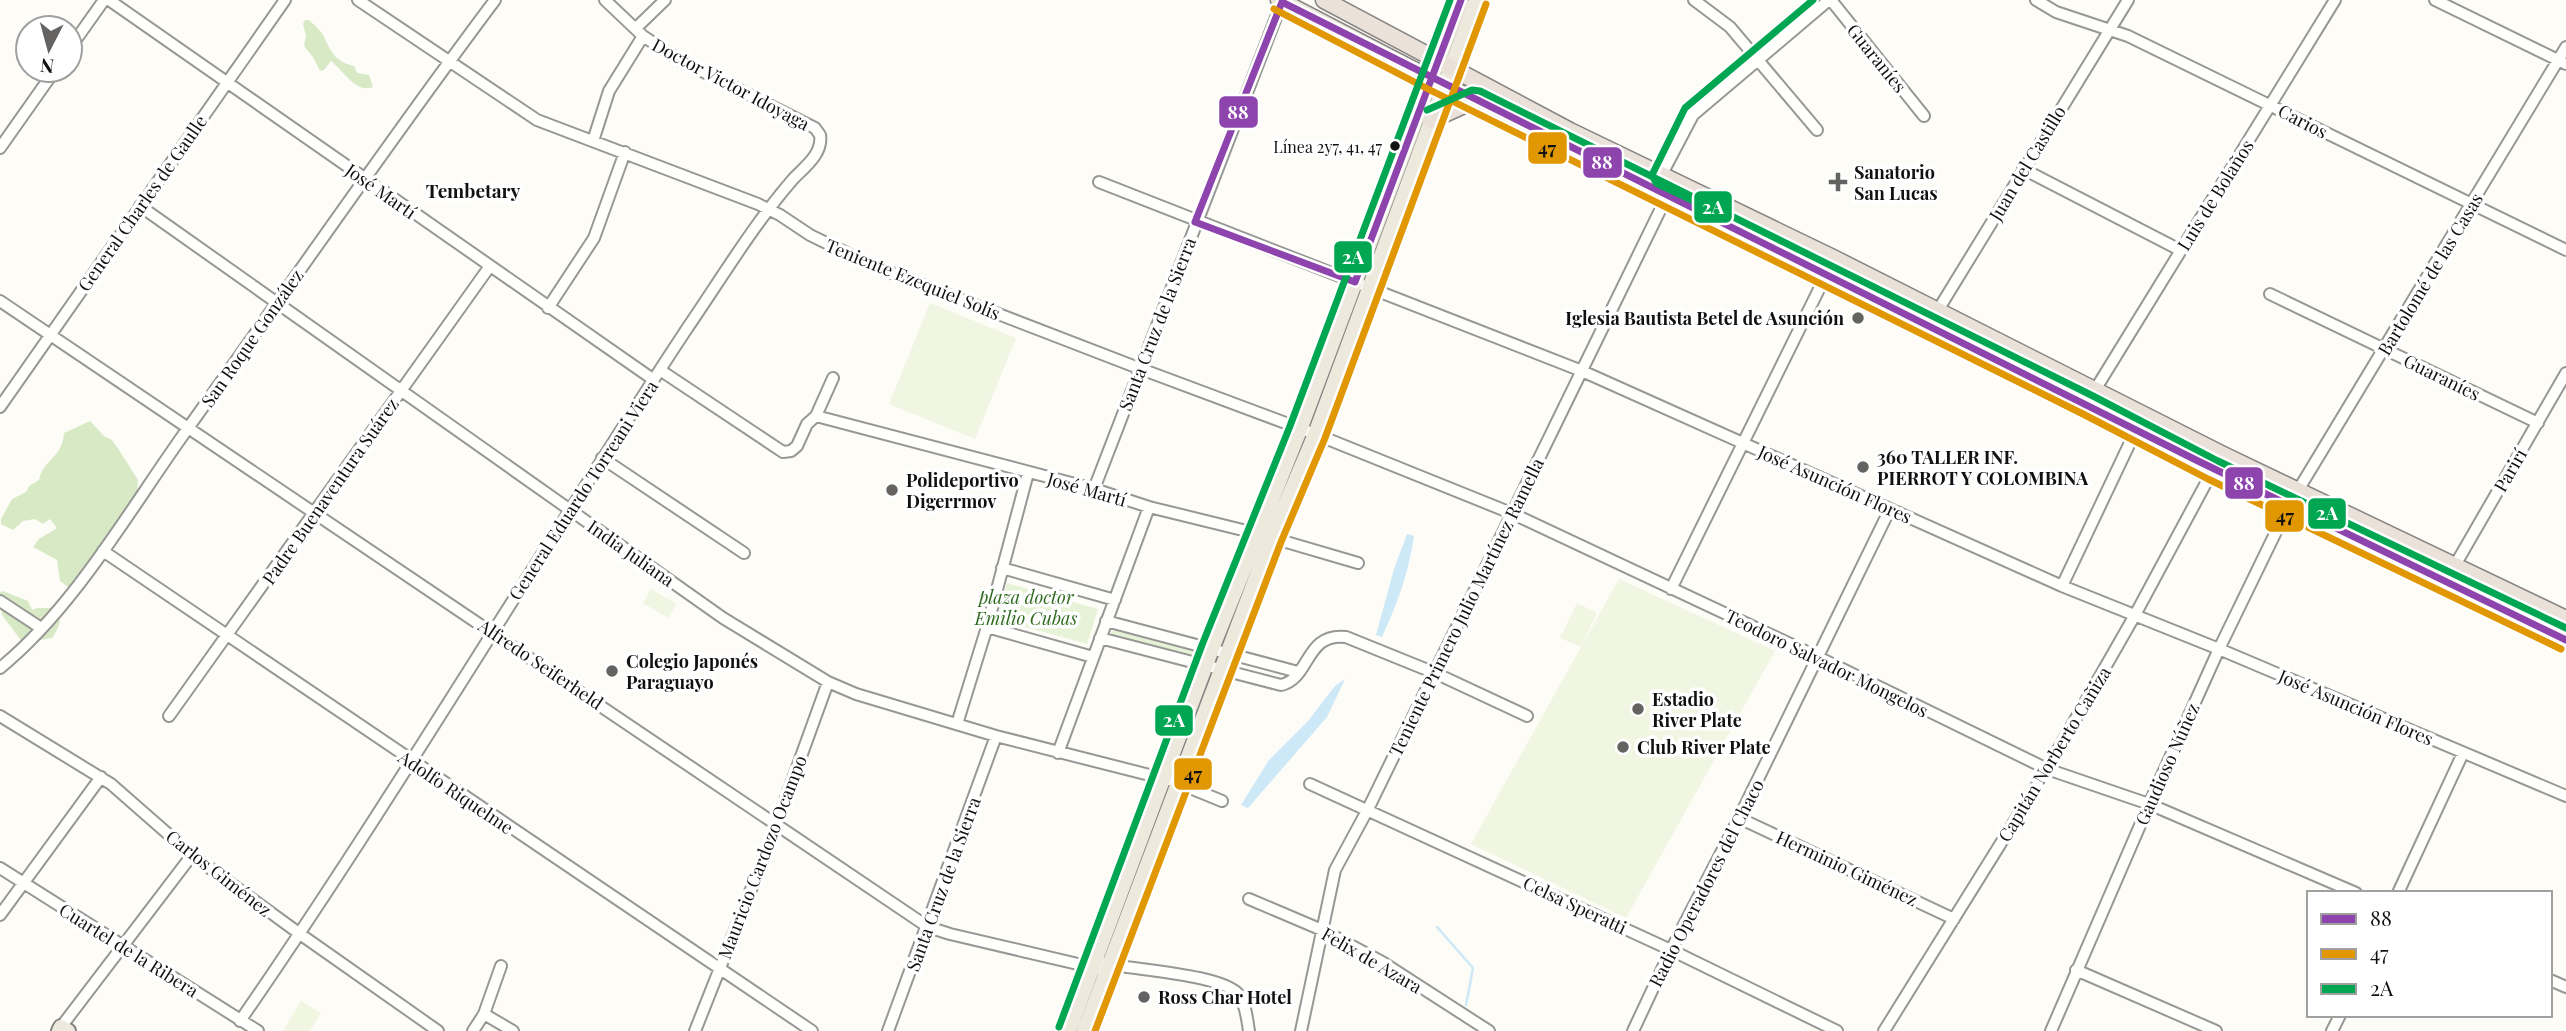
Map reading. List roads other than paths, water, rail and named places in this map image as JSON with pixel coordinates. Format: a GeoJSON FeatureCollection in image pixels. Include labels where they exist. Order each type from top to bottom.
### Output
{"type":"FeatureCollection","features":[{"type":"Feature","properties":{"kind":"highway"},"geometry":{"type":"LineString","coordinates":[[1324,0],[1441,74],[1475,100],[2213,470],[2454,567],[2566,619]]}},
{"type":"Feature","properties":{"kind":"highway"},"geometry":{"type":"LineString","coordinates":[[1280,1],[1570,131],[1833,258],[2095,390],[2292,500],[2566,640]]}},
{"type":"Feature","properties":{"kind":"highway"},"geometry":{"type":"LineString","coordinates":[[1431,120],[1475,100]]}},
{"type":"Feature","properties":{"kind":"main road"},"geometry":{"type":"LineString","coordinates":[[1171,782],[1206,665],[1220,651],[1265,536],[1300,430],[1431,120],[1461,0]]}},
{"type":"Feature","properties":{"kind":"main road"},"geometry":{"type":"LineString","coordinates":[[1265,536],[1315,434],[1362,285],[1441,74],[1476,0]]}},
{"type":"Feature","properties":{"kind":"main road"},"geometry":{"type":"LineString","coordinates":[[1069,1031],[1101,966],[1171,782],[1221,669],[1220,651]]}},
{"type":"Feature","properties":{"kind":"main road"},"geometry":{"type":"LineString","coordinates":[[1084,1031],[1101,966]]}},
{"type":"Feature","properties":{"kind":"street"},"geometry":{"type":"LineString","coordinates":[[84,28],[104,0]]}},
{"type":"Feature","properties":{"kind":"street","name":"José Martí"},"geometry":{"type":"LineString","coordinates":[[109,0],[548,308],[783,452],[791,451],[797,446],[807,424],[816,416],[833,379]]}},
{"type":"Feature","properties":{"kind":"street","name":"General Charles de Gaulle"},"geometry":{"type":"LineString","coordinates":[[0,407],[285,0]]}},
{"type":"Feature","properties":{"kind":"street","name":"Teniente Ezequiel Solís"},"geometry":{"type":"LineString","coordinates":[[358,0],[537,120],[768,208],[810,236],[871,265],[1300,430]]}},
{"type":"Feature","properties":{"kind":"street","name":"San Roque González"},"geometry":{"type":"LineString","coordinates":[[0,668],[22,651],[103,551],[364,180],[495,0]]}},
{"type":"Feature","properties":{"kind":"street","name":"Doctor Victor Idoyaga"},"geometry":{"type":"LineString","coordinates":[[605,0],[639,32],[676,58],[815,128],[821,143]]}},
{"type":"Feature","properties":{"kind":"street"},"geometry":{"type":"LineString","coordinates":[[593,141],[609,91],[639,32],[666,0]]}},
{"type":"Feature","properties":{"kind":"street"},"geometry":{"type":"LineString","coordinates":[[1694,0],[1730,27],[1817,130]]}},
{"type":"Feature","properties":{"kind":"street"},"geometry":{"type":"LineString","coordinates":[[1662,174],[1693,115],[1830,0]]}},
{"type":"Feature","properties":{"kind":"street","name":"Guaraníes"},"geometry":{"type":"LineString","coordinates":[[1830,0],[1924,116]]}},
{"type":"Feature","properties":{"kind":"street","name":"Carios"},"geometry":{"type":"LineString","coordinates":[[2036,0],[2056,12],[2110,29],[2272,105],[2566,250]]}},
{"type":"Feature","properties":{"kind":"street","name":"Juan del Castillo"},"geometry":{"type":"LineString","coordinates":[[1928,326],[2128,0]]}},
{"type":"Feature","properties":{"kind":"street","name":"Luis de Bolaños"},"geometry":{"type":"LineString","coordinates":[[2095,390],[2335,0]]}},
{"type":"Feature","properties":{"kind":"street"},"geometry":{"type":"LineString","coordinates":[[2435,0],[2562,62]]}},
{"type":"Feature","properties":{"kind":"street","name":"Santa Cruz de la Sierra"},"geometry":{"type":"LineString","coordinates":[[1094,489],[1280,1]]}},
{"type":"Feature","properties":{"kind":"street","name":"Bartolomé de las Casas"},"geometry":{"type":"LineString","coordinates":[[2292,500],[2562,62],[2566,47]]}},
{"type":"Feature","properties":{"kind":"street"},"geometry":{"type":"LineString","coordinates":[[0,148],[45,84]]}},
{"type":"Feature","properties":{"kind":"street","name":"General Eduardo Torreani Viera"},"geometry":{"type":"LineString","coordinates":[[240,1021],[300,934],[602,458],[768,208],[816,154],[821,143]]}},
{"type":"Feature","properties":{"kind":"street"},"geometry":{"type":"LineString","coordinates":[[548,308],[594,238],[625,152]]}},
{"type":"Feature","properties":{"kind":"street"},"geometry":{"type":"LineString","coordinates":[[2023,169],[2180,250]]}},
{"type":"Feature","properties":{"kind":"street","name":"José Asunción Flores"},"geometry":{"type":"LineString","coordinates":[[1099,182],[1195,222],[1582,371],[2062,586],[2219,649],[2566,796]]}},
{"type":"Feature","properties":{"kind":"street","name":"Teniente Primero Julio Martínez Ramella"},"geometry":{"type":"LineString","coordinates":[[1301,1031],[1335,870],[1435,673],[1667,196]]}},
{"type":"Feature","properties":{"kind":"street","name":"India Juliana"},"geometry":{"type":"LineString","coordinates":[[140,206],[723,618],[828,682],[856,694],[996,736],[1171,782]]}},
{"type":"Feature","properties":{"kind":"street"},"geometry":{"type":"LineString","coordinates":[[1671,589],[1833,258]]}},
{"type":"Feature","properties":{"kind":"street","name":"Padre Buenaventura Suárez"},"geometry":{"type":"LineString","coordinates":[[169,716],[490,266]]}},
{"type":"Feature","properties":{"kind":"street","name":"Guaraníes"},"geometry":{"type":"LineString","coordinates":[[2270,294],[2538,423]]}},
{"type":"Feature","properties":{"kind":"street","name":"Alfredo Seiferheld"},"geometry":{"type":"LineString","coordinates":[[0,301],[928,927],[1101,966],[1210,980],[1233,988],[1244,1004],[1249,1031]]}},
{"type":"Feature","properties":{"kind":"street","name":"Parirí"},"geometry":{"type":"LineString","coordinates":[[2454,567],[2566,373]]}},
{"type":"Feature","properties":{"kind":"street","name":"José Martí"},"geometry":{"type":"LineString","coordinates":[[816,416],[1094,489],[1149,507],[1358,563]]}},
{"type":"Feature","properties":{"kind":"street","name":"Teodoro Salvador Mongelos"},"geometry":{"type":"LineString","coordinates":[[1300,430],[1511,513],[1818,657],[2047,769],[2149,804],[2351,891]]}},
{"type":"Feature","properties":{"kind":"street"},"geometry":{"type":"LineString","coordinates":[[2062,586],[2136,430]]}},
{"type":"Feature","properties":{"kind":"street"},"geometry":{"type":"LineString","coordinates":[[602,458],[744,553]]}},
{"type":"Feature","properties":{"kind":"street","name":"Capitán Norberto Cañiza"},"geometry":{"type":"LineString","coordinates":[[1884,1031],[2047,769],[2135,615],[2213,470]]}},
{"type":"Feature","properties":{"kind":"street"},"geometry":{"type":"LineString","coordinates":[[957,724],[988,627],[1028,473]]}},
{"type":"Feature","properties":{"kind":"street","name":"Gaudioso Núñez"},"geometry":{"type":"LineString","coordinates":[[2051,1031],[2219,649],[2292,500]]}},
{"type":"Feature","properties":{"kind":"street"},"geometry":{"type":"LineString","coordinates":[[1058,753],[1149,507]]}},
{"type":"Feature","properties":{"kind":"street","name":"Radio Operadores del Chaco"},"geometry":{"type":"LineString","coordinates":[[1633,1031],[1890,509]]}},
{"type":"Feature","properties":{"kind":"street","name":"Adolfo Riquelme"},"geometry":{"type":"LineString","coordinates":[[103,551],[812,1031]]}},
{"type":"Feature","properties":{"kind":"street"},"geometry":{"type":"LineString","coordinates":[[1002,568],[1115,600]]}},
{"type":"Feature","properties":{"kind":"street"},"geometry":{"type":"LineString","coordinates":[[0,601],[41,628]]}},
{"type":"Feature","properties":{"kind":"street"},"geometry":{"type":"LineString","coordinates":[[1106,621],[1298,672]]}},
{"type":"Feature","properties":{"kind":"street"},"geometry":{"type":"LineString","coordinates":[[988,627],[1093,657]]}},
{"type":"Feature","properties":{"kind":"street"},"geometry":{"type":"LineString","coordinates":[[1100,638],[1281,685],[1287,684],[1298,672],[1317,645],[1339,636],[1354,639],[1435,673],[1527,716]]}},
{"type":"Feature","properties":{"kind":"street","name":"Mauricio Cardozo Ocampo"},"geometry":{"type":"LineString","coordinates":[[695,1031],[776,825],[828,682]]}},
{"type":"Feature","properties":{"kind":"street","name":"Carlos Giménez"},"geometry":{"type":"LineString","coordinates":[[0,716],[101,777],[192,855],[438,1031]]}},
{"type":"Feature","properties":{"kind":"street","name":"Santa Cruz de la Sierra"},"geometry":{"type":"LineString","coordinates":[[888,1031],[996,736]]}},
{"type":"Feature","properties":{"kind":"street"},"geometry":{"type":"LineString","coordinates":[[2399,891],[2463,753]]}},
{"type":"Feature","properties":{"kind":"street"},"geometry":{"type":"LineString","coordinates":[[0,915],[101,777]]}},
{"type":"Feature","properties":{"kind":"street"},"geometry":{"type":"LineString","coordinates":[[1171,782],[1222,800]]}},
{"type":"Feature","properties":{"kind":"street","name":"Celsa Speratti"},"geometry":{"type":"LineString","coordinates":[[1310,784],[1671,950],[1837,1031]]}},
{"type":"Feature","properties":{"kind":"street","name":"Herminio Giménez"},"geometry":{"type":"LineString","coordinates":[[1739,818],[1954,919]]}},
{"type":"Feature","properties":{"kind":"street"},"geometry":{"type":"LineString","coordinates":[[63,1030],[122,946],[192,855]]}},
{"type":"Feature","properties":{"kind":"street","name":"Cuartel de la Ribera"},"geometry":{"type":"LineString","coordinates":[[0,868],[258,1031]]}},
{"type":"Feature","properties":{"kind":"street","name":"Felix de Azara"},"geometry":{"type":"LineString","coordinates":[[1249,899],[1322,930],[1382,962],[1489,1031]]}},
{"type":"Feature","properties":{"kind":"street"},"geometry":{"type":"LineString","coordinates":[[473,1031],[484,1014],[500,966]]}},
{"type":"Feature","properties":{"kind":"street"},"geometry":{"type":"LineString","coordinates":[[2076,971],[2216,1031]]}},
{"type":"Feature","properties":{"kind":"street"},"geometry":{"type":"LineString","coordinates":[[484,1014],[513,1031]]}},
{"type":"Feature","properties":{"kind":"water"},"geometry":{"type":"Polygon","coordinates":[[[1407,534],[1414,536],[1409,563],[1398,600],[1382,637],[1376,635],[1394,569],[1407,534]]]}},
{"type":"Feature","properties":{"kind":"water"},"geometry":{"type":"Polygon","coordinates":[[[1345,679],[1327,717],[1248,808],[1241,805],[1269,760],[1308,721],[1335,686],[1345,679]]]}},
{"type":"Feature","properties":{"kind":"waterway"},"geometry":{"type":"LineString","coordinates":[[1437,927],[1473,968],[1466,1005]]}},
{"type":"Feature","properties":{"kind":"place","name":"Línea 2y7, 41, 47"},"geometry":{"type":"Point","coordinates":[1395,146]}},
{"type":"Feature","properties":{"kind":"place","name":"Sanatorio San Lucas"},"geometry":{"type":"Point","coordinates":[1838,182]}},
{"type":"Feature","properties":{"kind":"place","name":"Iglesia Bautista Betel de Asunción"},"geometry":{"type":"Point","coordinates":[1858,318]}},
{"type":"Feature","properties":{"kind":"place","name":"360 TALLER INF. PIERROT Y COLOMBINA"},"geometry":{"type":"Point","coordinates":[1863,467]}},
{"type":"Feature","properties":{"kind":"place","name":"Polideportivo Digerrmov"},"geometry":{"type":"Point","coordinates":[892,490]}},
{"type":"Feature","properties":{"kind":"place","name":"Colegio Japonés Paraguayo"},"geometry":{"type":"Point","coordinates":[612,671]}},
{"type":"Feature","properties":{"kind":"place","name":"Estadio River Plate"},"geometry":{"type":"Point","coordinates":[1638,709]}},
{"type":"Feature","properties":{"kind":"place","name":"Club River Plate"},"geometry":{"type":"Point","coordinates":[1623,747]}},
{"type":"Feature","properties":{"kind":"place","name":"Ross Char Hotel"},"geometry":{"type":"Point","coordinates":[1144,997]}},
{"type":"Feature","properties":{"kind":"district","name":"Tembetary"},"geometry":{"type":"Point","coordinates":[473,190]}},
{"type":"Feature","properties":{"kind":"park label","name":"plaza doctor Emilio Cubas"},"geometry":{"type":"Point","coordinates":[1026,607]}}]}
